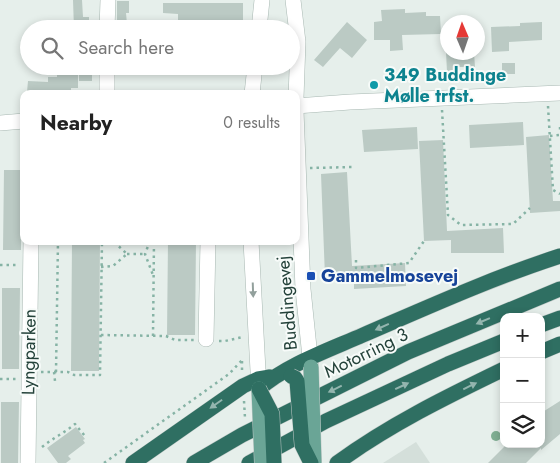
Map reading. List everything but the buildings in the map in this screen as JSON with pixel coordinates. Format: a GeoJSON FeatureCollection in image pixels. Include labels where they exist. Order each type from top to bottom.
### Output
{"type":"FeatureCollection","features":[{"type":"Feature","properties":{"kind":"highway"},"geometry":{"type":"LineString","coordinates":[[133,463],[243,386],[258,384],[311,363],[459,293],[560,256]]}},
{"type":"Feature","properties":{"kind":"highway","name":"Motorring 3"},"geometry":{"type":"LineString","coordinates":[[194,463],[242,435],[408,352],[560,289]]}},
{"type":"Feature","properties":{"kind":"highway"},"geometry":{"type":"LineString","coordinates":[[545,324],[560,318]]}},
{"type":"Feature","properties":{"kind":"highway"},"geometry":{"type":"LineString","coordinates":[[249,463],[326,421],[448,364],[500,343]]}},
{"type":"Feature","properties":{"kind":"highway"},"geometry":{"type":"LineString","coordinates":[[545,350],[560,344]]}},
{"type":"Feature","properties":{"kind":"highway"},"geometry":{"type":"LineString","coordinates":[[337,463],[373,438],[436,402],[500,371]]}},
{"type":"Feature","properties":{"kind":"highway"},"geometry":{"type":"LineString","coordinates":[[275,376],[291,376],[297,381],[302,448],[313,463]]}},
{"type":"Feature","properties":{"kind":"highway"},"geometry":{"type":"LineString","coordinates":[[258,384],[272,414],[274,463]]}},
{"type":"Feature","properties":{"kind":"main road","name":"Buddingevej"},"geometry":{"type":"LineString","coordinates":[[311,363],[313,463]]}},
{"type":"Feature","properties":{"kind":"main road","name":"Buddingevej"},"geometry":{"type":"LineString","coordinates":[[258,384],[262,463]]}},
{"type":"Feature","properties":{"kind":"street"},"geometry":{"type":"LineString","coordinates":[[107,20],[108,0]]}},
{"type":"Feature","properties":{"kind":"street"},"geometry":{"type":"LineString","coordinates":[[260,20],[262,0]]}},
{"type":"Feature","properties":{"kind":"street"},"geometry":{"type":"LineString","coordinates":[[293,0],[295,20]]}},
{"type":"Feature","properties":{"kind":"street"},"geometry":{"type":"LineString","coordinates":[[107,75],[107,90]]}},
{"type":"Feature","properties":{"kind":"street"},"geometry":{"type":"LineString","coordinates":[[252,90],[254,75]]}},
{"type":"Feature","properties":{"kind":"street"},"geometry":{"type":"LineString","coordinates":[[295,75],[296,90]]}},
{"type":"Feature","properties":{"kind":"street"},"geometry":{"type":"LineString","coordinates":[[300,106],[554,94]]}},
{"type":"Feature","properties":{"kind":"street"},"geometry":{"type":"LineString","coordinates":[[0,123],[20,121]]}},
{"type":"Feature","properties":{"kind":"street","name":"Buddingevej"},"geometry":{"type":"LineString","coordinates":[[300,198],[303,290],[311,363]]}},
{"type":"Feature","properties":{"kind":"street","name":"Lyngparken"},"geometry":{"type":"LineString","coordinates":[[28,458],[31,245]]}},
{"type":"Feature","properties":{"kind":"street"},"geometry":{"type":"LineString","coordinates":[[206,339],[208,245]]}},
{"type":"Feature","properties":{"kind":"street","name":"Buddingevej"},"geometry":{"type":"LineString","coordinates":[[251,245],[258,384]]}},
{"type":"Feature","properties":{"kind":"path"},"geometry":{"type":"LineString","coordinates":[[554,94],[550,136],[554,190],[560,194]]}},
{"type":"Feature","properties":{"kind":"path"},"geometry":{"type":"LineString","coordinates":[[442,99],[448,214],[461,225],[513,224],[530,208]]}},
{"type":"Feature","properties":{"kind":"path"},"geometry":{"type":"LineString","coordinates":[[550,136],[560,134],[560,127]]}},
{"type":"Feature","properties":{"kind":"path"},"geometry":{"type":"LineString","coordinates":[[300,168],[354,167]]}},
{"type":"Feature","properties":{"kind":"path"},"geometry":{"type":"LineString","coordinates":[[356,260],[356,268],[409,263],[424,242]]}},
{"type":"Feature","properties":{"kind":"path"},"geometry":{"type":"LineString","coordinates":[[55,381],[58,245]]}},
{"type":"Feature","properties":{"kind":"path"},"geometry":{"type":"LineString","coordinates":[[29,378],[37,372],[100,375],[102,245]]}},
{"type":"Feature","properties":{"kind":"path"},"geometry":{"type":"LineString","coordinates":[[117,245],[127,254]]}},
{"type":"Feature","properties":{"kind":"path"},"geometry":{"type":"LineString","coordinates":[[148,245],[145,254],[154,276]]}},
{"type":"Feature","properties":{"kind":"path"},"geometry":{"type":"LineString","coordinates":[[153,336],[154,245]]}},
{"type":"Feature","properties":{"kind":"path"},"geometry":{"type":"LineString","coordinates":[[101,267],[113,266],[127,254],[145,254]]}},
{"type":"Feature","properties":{"kind":"path"},"geometry":{"type":"LineString","coordinates":[[0,265],[31,265]]}},
{"type":"Feature","properties":{"kind":"path"},"geometry":{"type":"LineString","coordinates":[[101,335],[166,336],[175,340],[206,339],[225,341],[241,337]]}},
{"type":"Feature","properties":{"kind":"path"},"geometry":{"type":"LineString","coordinates":[[104,463],[229,374],[242,359],[256,351]]}},
{"type":"Feature","properties":{"kind":"path"},"geometry":{"type":"LineString","coordinates":[[242,359],[245,424]]}},
{"type":"Feature","properties":{"kind":"path"},"geometry":{"type":"LineString","coordinates":[[28,458],[75,424],[85,436]]}},
{"type":"Feature","properties":{"kind":"shaded area"},"geometry":{"type":"Polygon","coordinates":[[[416,442],[430,463],[383,463],[416,442]]]}},
{"type":"Feature","properties":{"kind":"place","name":"349 Buddinge Mølle trfst."},"geometry":{"type":"Point","coordinates":[374,85]}},
{"type":"Feature","properties":{"kind":"place","name":"Gammelmosevej"},"geometry":{"type":"Point","coordinates":[311,276]}}]}
